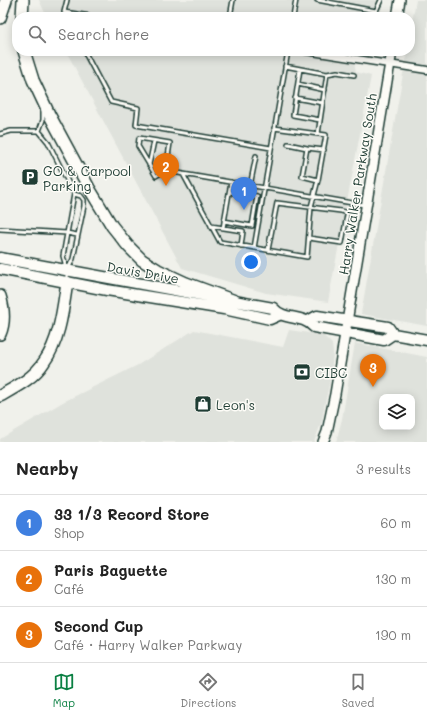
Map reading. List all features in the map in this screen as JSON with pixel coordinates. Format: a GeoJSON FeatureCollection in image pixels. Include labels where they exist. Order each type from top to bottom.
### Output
{"type":"FeatureCollection","features":[{"type":"Feature","properties":{"kind":"highway"},"geometry":{"type":"LineString","coordinates":[[0,18],[6,0]]}},
{"type":"Feature","properties":{"kind":"highway"},"geometry":{"type":"LineString","coordinates":[[22,12],[23,0]]}},
{"type":"Feature","properties":{"kind":"highway"},"geometry":{"type":"LineString","coordinates":[[26,56],[31,74],[44,104],[89,188],[112,226],[137,256],[149,265],[186,283],[235,301]]}},
{"type":"Feature","properties":{"kind":"highway"},"geometry":{"type":"LineString","coordinates":[[0,396],[19,386],[45,362],[57,334],[67,276]]}},
{"type":"Feature","properties":{"kind":"highway"},"geometry":{"type":"LineString","coordinates":[[0,296],[4,312],[0,334]]}},
{"type":"Feature","properties":{"kind":"main road","name":"Davis Drive"},"geometry":{"type":"LineString","coordinates":[[0,258],[67,276],[270,319],[279,315],[308,321],[314,327],[384,340],[393,334]]}},
{"type":"Feature","properties":{"kind":"main road","name":"Davis Drive"},"geometry":{"type":"LineString","coordinates":[[0,268],[147,286],[273,308],[279,315]]}},
{"type":"Feature","properties":{"kind":"main road","name":"Davis Drive"},"geometry":{"type":"LineString","coordinates":[[308,321],[317,316],[388,328],[393,334],[427,340]]}},
{"type":"Feature","properties":{"kind":"street"},"geometry":{"type":"LineString","coordinates":[[398,12],[400,0]]}},
{"type":"Feature","properties":{"kind":"street"},"geometry":{"type":"LineString","coordinates":[[338,56],[427,70]]}},
{"type":"Feature","properties":{"kind":"street","name":"Harry Walker Parkway South"},"geometry":{"type":"LineString","coordinates":[[323,442],[327,432],[335,394],[391,56]]}},
{"type":"Feature","properties":{"kind":"lane"},"geometry":{"type":"LineString","coordinates":[[64,12],[67,0]]}},
{"type":"Feature","properties":{"kind":"lane"},"geometry":{"type":"LineString","coordinates":[[231,12],[233,0]]}},
{"type":"Feature","properties":{"kind":"lane"},"geometry":{"type":"LineString","coordinates":[[295,12],[296,0]]}},
{"type":"Feature","properties":{"kind":"lane"},"geometry":{"type":"LineString","coordinates":[[318,0],[376,11],[381,0]]}},
{"type":"Feature","properties":{"kind":"lane"},"geometry":{"type":"LineString","coordinates":[[87,56],[111,102],[138,108],[136,124],[271,148]]}},
{"type":"Feature","properties":{"kind":"lane"},"geometry":{"type":"LineString","coordinates":[[254,248],[287,56]]}},
{"type":"Feature","properties":{"kind":"lane"},"geometry":{"type":"LineString","coordinates":[[285,66],[327,74],[337,72],[354,75]]}},
{"type":"Feature","properties":{"kind":"lane"},"geometry":{"type":"LineString","coordinates":[[300,69],[293,115],[320,120]]}},
{"type":"Feature","properties":{"kind":"lane"},"geometry":{"type":"LineString","coordinates":[[318,134],[327,74]]}},
{"type":"Feature","properties":{"kind":"lane"},"geometry":{"type":"LineString","coordinates":[[298,84],[325,90]]}},
{"type":"Feature","properties":{"kind":"lane"},"geometry":{"type":"LineString","coordinates":[[295,98],[323,103]]}},
{"type":"Feature","properties":{"kind":"lane"},"geometry":{"type":"LineString","coordinates":[[39,131],[43,120],[44,104]]}},
{"type":"Feature","properties":{"kind":"lane"},"geometry":{"type":"LineString","coordinates":[[183,174],[220,242],[307,257],[311,207],[318,180],[326,135],[274,128]]}},
{"type":"Feature","properties":{"kind":"lane"},"geometry":{"type":"LineString","coordinates":[[0,134],[11,131],[39,131]]}},
{"type":"Feature","properties":{"kind":"lane"},"geometry":{"type":"LineString","coordinates":[[39,131],[48,142],[74,194],[63,256],[67,276]]}},
{"type":"Feature","properties":{"kind":"lane"},"geometry":{"type":"LineString","coordinates":[[166,170],[170,143],[139,138],[138,146],[156,176],[166,170],[366,206]]}},
{"type":"Feature","properties":{"kind":"lane"},"geometry":{"type":"LineString","coordinates":[[149,165],[154,141]]}},
{"type":"Feature","properties":{"kind":"lane"},"geometry":{"type":"LineString","coordinates":[[288,144],[324,150]]}},
{"type":"Feature","properties":{"kind":"lane"},"geometry":{"type":"LineString","coordinates":[[307,148],[302,176],[318,180]]}},
{"type":"Feature","properties":{"kind":"lane"},"geometry":{"type":"LineString","coordinates":[[250,186],[256,156]]}},
{"type":"Feature","properties":{"kind":"lane"},"geometry":{"type":"LineString","coordinates":[[223,228],[231,182]]}},
{"type":"Feature","properties":{"kind":"lane"},"geometry":{"type":"LineString","coordinates":[[224,221],[252,226],[257,196],[230,192]]}},
{"type":"Feature","properties":{"kind":"lane"},"geometry":{"type":"LineString","coordinates":[[67,276],[73,258],[84,200],[81,196],[74,194]]}},
{"type":"Feature","properties":{"kind":"lane"},"geometry":{"type":"LineString","coordinates":[[268,250],[277,203],[345,211],[348,216],[342,243],[309,238]]}},
{"type":"Feature","properties":{"kind":"lane"},"geometry":{"type":"LineString","coordinates":[[211,226],[243,231],[241,246]]}},
{"type":"Feature","properties":{"kind":"lane"},"geometry":{"type":"LineString","coordinates":[[0,229],[67,233],[77,235]]}},
{"type":"Feature","properties":{"kind":"shaded area"},"geometry":{"type":"Polygon","coordinates":[[[39,0],[383,0],[381,12],[45,12],[39,0]]]}},
{"type":"Feature","properties":{"kind":"shaded area"},"geometry":{"type":"Polygon","coordinates":[[[416,0],[427,0],[427,326],[361,314],[406,56],[415,56],[414,12],[416,0]]]}},
{"type":"Feature","properties":{"kind":"shaded area"},"geometry":{"type":"Polygon","coordinates":[[[69,56],[353,56],[356,72],[371,76],[328,302],[266,293],[182,268],[69,56]]]}},
{"type":"Feature","properties":{"kind":"shaded area"},"geometry":{"type":"Polygon","coordinates":[[[194,330],[283,347],[289,330],[323,335],[332,344],[333,353],[331,377],[322,421],[314,442],[0,442],[0,439],[63,402],[138,365],[194,330]]]}},
{"type":"Feature","properties":{"kind":"shaded area"},"geometry":{"type":"Polygon","coordinates":[[[355,343],[427,357],[427,442],[336,442],[342,419],[355,343]]]}},
{"type":"Feature","properties":{"kind":"place","name":"GO & Carpool Parking"},"geometry":{"type":"Point","coordinates":[30,177]}},
{"type":"Feature","properties":{"kind":"place","name":"Paris Baguette"},"geometry":{"type":"Point","coordinates":[166,186]}},
{"type":"Feature","properties":{"kind":"place","name":"33 1/3 Record Store"},"geometry":{"type":"Point","coordinates":[244,210]}},
{"type":"Feature","properties":{"kind":"place","name":"CIBC"},"geometry":{"type":"Point","coordinates":[302,372]}},
{"type":"Feature","properties":{"kind":"place","name":"Second Cup"},"geometry":{"type":"Point","coordinates":[373,387]}},
{"type":"Feature","properties":{"kind":"place","name":"Leon's"},"geometry":{"type":"Point","coordinates":[203,404]}}]}
